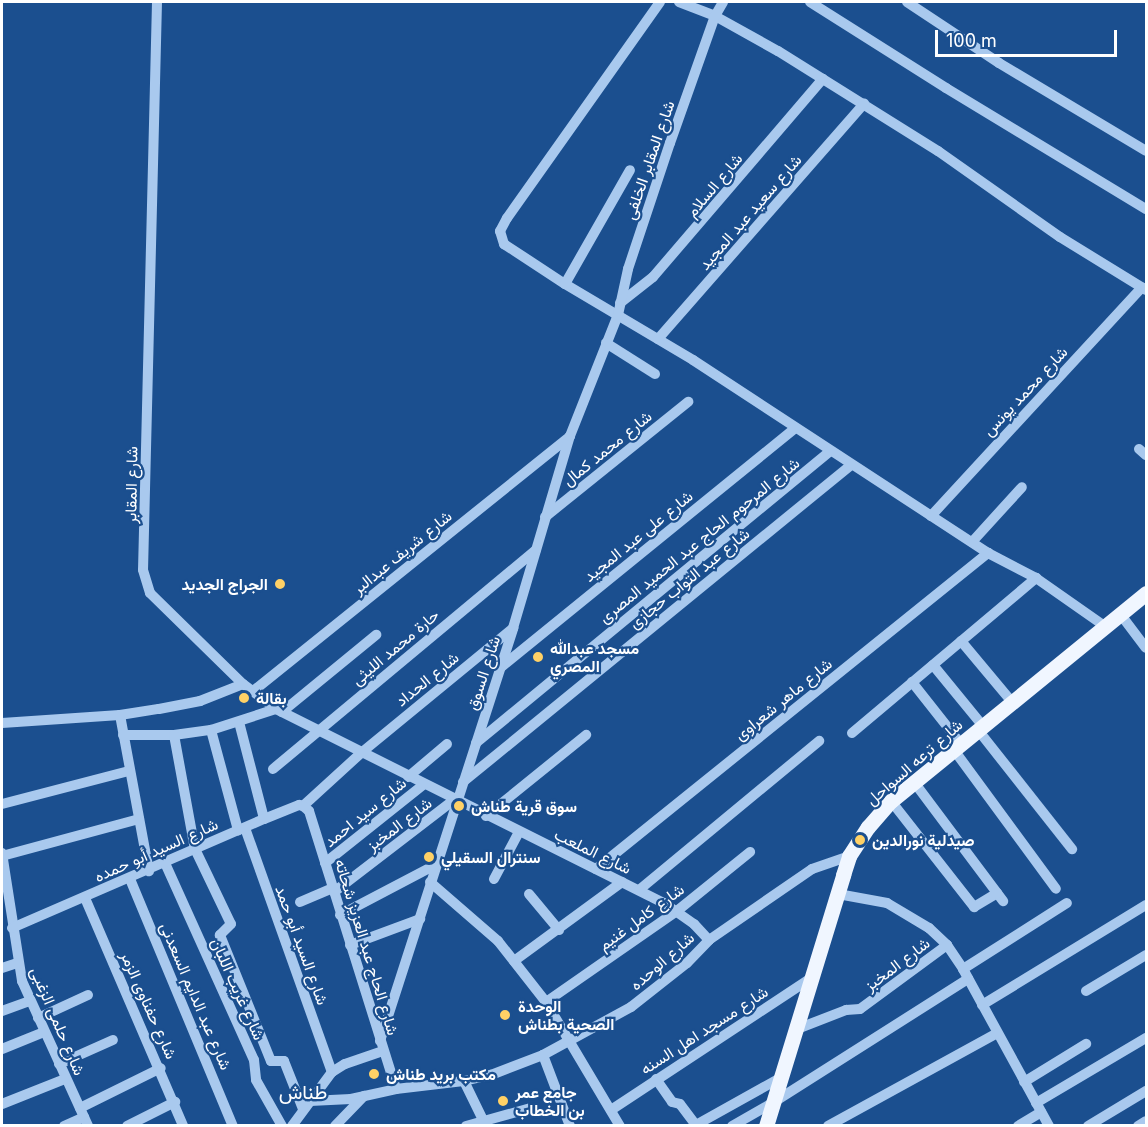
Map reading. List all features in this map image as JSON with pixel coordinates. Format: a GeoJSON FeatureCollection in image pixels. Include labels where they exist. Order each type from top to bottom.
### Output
{"type":"FeatureCollection","features":[{"type":"Feature","properties":{"kind":"main road","name":"شارع ترعه السواحل"},"geometry":{"type":"LineString","coordinates":[[766,1125],[849,856],[868,827],[891,801],[1146,593]]}},
{"type":"Feature","properties":{"kind":"street","name":"شارع المقابر"},"geometry":{"type":"LineString","coordinates":[[157,2],[143,570],[145,582],[158,602],[252,692],[279,711],[455,801]]}},
{"type":"Feature","properties":{"kind":"street"},"geometry":{"type":"LineString","coordinates":[[660,2],[500,231],[500,238],[509,249],[658,339],[988,553],[1036,578],[1106,627]]}},
{"type":"Feature","properties":{"kind":"street"},"geometry":{"type":"LineString","coordinates":[[679,2],[715,16],[864,104],[938,151],[1060,237],[1144,288]]}},
{"type":"Feature","properties":{"kind":"street","name":"شارع المقابر الخلفى"},"geometry":{"type":"LineString","coordinates":[[618,315],[628,269],[715,16],[723,2]]}},
{"type":"Feature","properties":{"kind":"street"},"geometry":{"type":"LineString","coordinates":[[810,2],[946,88],[1146,208]]}},
{"type":"Feature","properties":{"kind":"street"},"geometry":{"type":"LineString","coordinates":[[907,2],[999,63],[1146,151]]}},
{"type":"Feature","properties":{"kind":"street","name":"شارع السلام"},"geometry":{"type":"LineString","coordinates":[[620,303],[644,285],[667,261],[823,79]]}},
{"type":"Feature","properties":{"kind":"street","name":"شارع سعيد عبد المجيد"},"geometry":{"type":"LineString","coordinates":[[658,339],[864,104]]}},
{"type":"Feature","properties":{"kind":"street"},"geometry":{"type":"LineString","coordinates":[[565,284],[630,170]]}},
{"type":"Feature","properties":{"kind":"street","name":"شارع محمد يونس"},"geometry":{"type":"LineString","coordinates":[[932,516],[1144,288]]}},
{"type":"Feature","properties":{"kind":"street","name":"شارع السوق"},"geometry":{"type":"LineString","coordinates":[[382,1046],[430,882],[513,628],[570,436],[618,315]]}},
{"type":"Feature","properties":{"kind":"street"},"geometry":{"type":"LineString","coordinates":[[606,343],[655,374]]}},
{"type":"Feature","properties":{"kind":"street","name":"شارع محمد كمال"},"geometry":{"type":"LineString","coordinates":[[545,517],[688,402]]}},
{"type":"Feature","properties":{"kind":"street","name":"شارع على عبد المجيد"},"geometry":{"type":"LineString","coordinates":[[500,668],[795,428]]}},
{"type":"Feature","properties":{"kind":"street","name":"شارع شريف عبدالبر"},"geometry":{"type":"LineString","coordinates":[[252,692],[570,436]]}},
{"type":"Feature","properties":{"kind":"street","name":"شارع المرحوم الحاج عبد الحميد المصرى"},"geometry":{"type":"LineString","coordinates":[[476,743],[830,451]]}},
{"type":"Feature","properties":{"kind":"street","name":"شارع عبد التواب حجازى"},"geometry":{"type":"LineString","coordinates":[[463,782],[850,465]]}},
{"type":"Feature","properties":{"kind":"street"},"geometry":{"type":"LineString","coordinates":[[972,542],[1022,487]]}},
{"type":"Feature","properties":{"kind":"street","name":"حارة محمد الليثى"},"geometry":{"type":"LineString","coordinates":[[273,768],[536,550]]}},
{"type":"Feature","properties":{"kind":"street","name":"شارع ماهر شعراوى"},"geometry":{"type":"LineString","coordinates":[[596,869],[988,553]]}},
{"type":"Feature","properties":{"kind":"street"},"geometry":{"type":"LineString","coordinates":[[852,733],[1036,578]]}},
{"type":"Feature","properties":{"kind":"street"},"geometry":{"type":"LineString","coordinates":[[1121,615],[1146,648]]}},
{"type":"Feature","properties":{"kind":"street","name":"شارع الحداد"},"geometry":{"type":"LineString","coordinates":[[307,810],[361,753],[513,628]]}},
{"type":"Feature","properties":{"kind":"street"},"geometry":{"type":"LineString","coordinates":[[123,735],[174,735],[211,730],[279,711],[376,635]]}},
{"type":"Feature","properties":{"kind":"street"},"geometry":{"type":"LineString","coordinates":[[961,641],[1012,702]]}},
{"type":"Feature","properties":{"kind":"street"},"geometry":{"type":"LineString","coordinates":[[933,665],[1072,849]]}},
{"type":"Feature","properties":{"kind":"street"},"geometry":{"type":"LineString","coordinates":[[912,682],[1056,889]]}},
{"type":"Feature","properties":{"kind":"street"},"geometry":{"type":"LineString","coordinates":[[2,723],[120,715],[200,700],[243,684]]}},
{"type":"Feature","properties":{"kind":"street"},"geometry":{"type":"LineString","coordinates":[[120,715],[149,871]]}},
{"type":"Feature","properties":{"kind":"street"},"geometry":{"type":"LineString","coordinates":[[239,722],[264,819]]}},
{"type":"Feature","properties":{"kind":"street","name":"شارع السيد أبو حمد"},"geometry":{"type":"LineString","coordinates":[[211,730],[241,829],[332,1072]]}},
{"type":"Feature","properties":{"kind":"street"},"geometry":{"type":"LineString","coordinates":[[174,735],[195,849],[231,924],[220,935],[271,1061],[284,1060],[306,1105]]}},
{"type":"Feature","properties":{"kind":"street"},"geometry":{"type":"LineString","coordinates":[[486,816],[586,735]]}},
{"type":"Feature","properties":{"kind":"street"},"geometry":{"type":"LineString","coordinates":[[639,890],[819,741]]}},
{"type":"Feature","properties":{"kind":"street"},"geometry":{"type":"LineString","coordinates":[[408,777],[447,744]]}},
{"type":"Feature","properties":{"kind":"street"},"geometry":{"type":"LineString","coordinates":[[2,804],[129,771]]}},
{"type":"Feature","properties":{"kind":"street"},"geometry":{"type":"LineString","coordinates":[[891,801],[974,907],[1000,897],[914,782]]}},
{"type":"Feature","properties":{"kind":"street","name":"شارع سيد احمد"},"geometry":{"type":"LineString","coordinates":[[325,863],[423,785]]}},
{"type":"Feature","properties":{"kind":"street","name":"شارع الملعب"},"geometry":{"type":"LineString","coordinates":[[455,801],[639,890],[677,911],[709,940]]}},
{"type":"Feature","properties":{"kind":"street","name":"شارع المخبز"},"geometry":{"type":"LineString","coordinates":[[300,902],[333,890],[455,801]]}},
{"type":"Feature","properties":{"kind":"street","name":"شارع السيد أبو حمده"},"geometry":{"type":"LineString","coordinates":[[12,928],[299,805],[307,810]]}},
{"type":"Feature","properties":{"kind":"street","name":"شارع الحاج عبد العزيز شحاته"},"geometry":{"type":"LineString","coordinates":[[307,810],[396,1089]]}},
{"type":"Feature","properties":{"kind":"street"},"geometry":{"type":"LineString","coordinates":[[2,854],[139,819]]}},
{"type":"Feature","properties":{"kind":"street"},"geometry":{"type":"LineString","coordinates":[[495,879],[519,832]]}},
{"type":"Feature","properties":{"kind":"street","name":"شارع كامل غنيم"},"geometry":{"type":"LineString","coordinates":[[546,1002],[677,911],[750,852]]}},
{"type":"Feature","properties":{"kind":"street","name":"شارع حلمى الزغبى"},"geometry":{"type":"LineString","coordinates":[[2,854],[17,963],[29,1001],[84,1117]]}},
{"type":"Feature","properties":{"kind":"street","name":"شارع الوحده"},"geometry":{"type":"LineString","coordinates":[[306,1105],[396,1089],[464,1082],[491,1075],[543,1055],[571,1041],[650,993],[687,963],[709,940],[812,869],[849,856]]}},
{"type":"Feature","properties":{"kind":"street","name":"شارع غريب اللبان"},"geometry":{"type":"LineString","coordinates":[[165,863],[254,1060],[256,1080],[282,1125]]}},
{"type":"Feature","properties":{"kind":"street"},"geometry":{"type":"LineString","coordinates":[[340,915],[437,864]]}},
{"type":"Feature","properties":{"kind":"street","name":"شارع عبد الدايم السعدنى"},"geometry":{"type":"LineString","coordinates":[[130,879],[233,1125]]}},
{"type":"Feature","properties":{"kind":"street"},"geometry":{"type":"LineString","coordinates":[[430,882],[477,921],[546,1002],[620,1125]]}},
{"type":"Feature","properties":{"kind":"street"},"geometry":{"type":"LineString","coordinates":[[514,962],[622,882]]}},
{"type":"Feature","properties":{"kind":"street"},"geometry":{"type":"LineString","coordinates":[[529,894],[559,930]]}},
{"type":"Feature","properties":{"kind":"street"},"geometry":{"type":"LineString","coordinates":[[838,894],[863,897],[895,906],[929,928],[947,945],[1049,1125]]}},
{"type":"Feature","properties":{"kind":"street","name":"شارع حفناوى الزمر"},"geometry":{"type":"LineString","coordinates":[[85,898],[161,1068],[183,1125]]}},
{"type":"Feature","properties":{"kind":"street"},"geometry":{"type":"LineString","coordinates":[[732,1125],[774,1102],[1067,903]]}},
{"type":"Feature","properties":{"kind":"street"},"geometry":{"type":"LineString","coordinates":[[982,1005],[1146,905]]}},
{"type":"Feature","properties":{"kind":"street"},"geometry":{"type":"LineString","coordinates":[[350,945],[420,919]]}},
{"type":"Feature","properties":{"kind":"street","name":"شارع المخبز"},"geometry":{"type":"LineString","coordinates":[[797,1029],[846,1010],[860,1009],[947,945]]}},
{"type":"Feature","properties":{"kind":"street"},"geometry":{"type":"LineString","coordinates":[[1086,991],[1146,955]]}},
{"type":"Feature","properties":{"kind":"street"},"geometry":{"type":"LineString","coordinates":[[2,968],[17,963]]}},
{"type":"Feature","properties":{"kind":"street","name":"شارع مسجد اهل السنه"},"geometry":{"type":"LineString","coordinates":[[611,1110],[814,975]]}},
{"type":"Feature","properties":{"kind":"street"},"geometry":{"type":"LineString","coordinates":[[38,1018],[88,994]]}},
{"type":"Feature","properties":{"kind":"street"},"geometry":{"type":"LineString","coordinates":[[2,1011],[29,1001]]}},
{"type":"Feature","properties":{"kind":"street"},"geometry":{"type":"LineString","coordinates":[[2,1049],[44,1032]]}},
{"type":"Feature","properties":{"kind":"street"},"geometry":{"type":"LineString","coordinates":[[828,1125],[997,1033]]}},
{"type":"Feature","properties":{"kind":"street"},"geometry":{"type":"LineString","coordinates":[[1018,1125],[1039,1107],[1146,1038]]}},
{"type":"Feature","properties":{"kind":"street"},"geometry":{"type":"LineString","coordinates":[[59,1064],[113,1040]]}},
{"type":"Feature","properties":{"kind":"street"},"geometry":{"type":"LineString","coordinates":[[1024,1082],[1086,1044]]}},
{"type":"Feature","properties":{"kind":"street"},"geometry":{"type":"LineString","coordinates":[[292,1125],[332,1072],[382,1046]]}},
{"type":"Feature","properties":{"kind":"street"},"geometry":{"type":"LineString","coordinates":[[543,1055],[570,1125]]}},
{"type":"Feature","properties":{"kind":"street"},"geometry":{"type":"LineString","coordinates":[[64,1125],[84,1117],[161,1068]]}},
{"type":"Feature","properties":{"kind":"street"},"geometry":{"type":"LineString","coordinates":[[656,1078],[672,1102],[680,1104],[694,1125],[782,1077]]}},
{"type":"Feature","properties":{"kind":"street"},"geometry":{"type":"LineString","coordinates":[[2,1104],[65,1079]]}},
{"type":"Feature","properties":{"kind":"street"},"geometry":{"type":"LineString","coordinates":[[464,1082],[484,1122]]}},
{"type":"Feature","properties":{"kind":"street"},"geometry":{"type":"LineString","coordinates":[[1088,1125],[1146,1091]]}},
{"type":"Feature","properties":{"kind":"street"},"geometry":{"type":"LineString","coordinates":[[335,1125],[365,1096]]}},
{"type":"Feature","properties":{"kind":"street"},"geometry":{"type":"LineString","coordinates":[[126,1125],[175,1102]]}},
{"type":"Feature","properties":{"kind":"street"},"geometry":{"type":"LineString","coordinates":[[466,1125],[531,1108]]}},
{"type":"Feature","properties":{"kind":"street"},"geometry":{"type":"LineString","coordinates":[[1138,1125],[1146,1121]]}},
{"type":"Feature","properties":{"kind":"place","name":"الجراج الجديد"},"geometry":{"type":"Point","coordinates":[280,584]}},
{"type":"Feature","properties":{"kind":"place","name":"مسجد عبدالله المصري"},"geometry":{"type":"Point","coordinates":[538,657]}},
{"type":"Feature","properties":{"kind":"place","name":"بقالة"},"geometry":{"type":"Point","coordinates":[244,698]}},
{"type":"Feature","properties":{"kind":"place","name":"سوق قرية طناش"},"geometry":{"type":"Point","coordinates":[459,806]}},
{"type":"Feature","properties":{"kind":"place","name":"صيدلية نورالدين"},"geometry":{"type":"Point","coordinates":[860,840]}},
{"type":"Feature","properties":{"kind":"place","name":"سنترال السقيلي"},"geometry":{"type":"Point","coordinates":[429,857]}},
{"type":"Feature","properties":{"kind":"place","name":"الوحدة الصحية بطناش"},"geometry":{"type":"Point","coordinates":[505,1015]}},
{"type":"Feature","properties":{"kind":"place","name":"مكتب بريد طناش"},"geometry":{"type":"Point","coordinates":[374,1074]}},
{"type":"Feature","properties":{"kind":"place","name":"جامع عمر بن الخطاب"},"geometry":{"type":"Point","coordinates":[503,1101]}},
{"type":"Feature","properties":{"kind":"district","name":"طناش"},"geometry":{"type":"Point","coordinates":[303,1092]}}]}
